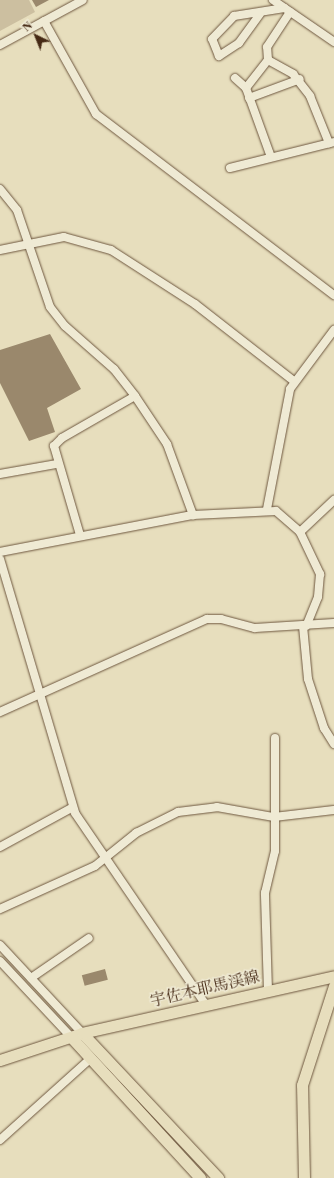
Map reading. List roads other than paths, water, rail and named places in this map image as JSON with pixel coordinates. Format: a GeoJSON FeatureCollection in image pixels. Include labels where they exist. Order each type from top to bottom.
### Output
{"type":"FeatureCollection","features":[{"type":"Feature","properties":{"kind":"main road","name":"宇佐本耶馬渓線"},"geometry":{"type":"LineString","coordinates":[[0,1060],[82,1033],[334,976]]}},
{"type":"Feature","properties":{"kind":"main road"},"geometry":{"type":"LineString","coordinates":[[304,1178],[302,1085],[334,986]]}},
{"type":"Feature","properties":{"kind":"main road"},"geometry":{"type":"LineString","coordinates":[[82,1033],[218,1178]]}},
{"type":"Feature","properties":{"kind":"main road"},"geometry":{"type":"LineString","coordinates":[[71,1037],[200,1178]]}},
{"type":"Feature","properties":{"kind":"street"},"geometry":{"type":"LineString","coordinates":[[0,45],[83,0]]}},
{"type":"Feature","properties":{"kind":"street"},"geometry":{"type":"LineString","coordinates":[[272,0],[334,42]]}},
{"type":"Feature","properties":{"kind":"street"},"geometry":{"type":"LineString","coordinates":[[260,14],[239,44],[219,56],[212,39],[234,16],[287,10]]}},
{"type":"Feature","properties":{"kind":"street"},"geometry":{"type":"LineString","coordinates":[[246,88],[268,60],[267,47],[287,10]]}},
{"type":"Feature","properties":{"kind":"street"},"geometry":{"type":"LineString","coordinates":[[44,21],[96,114],[334,295]]}},
{"type":"Feature","properties":{"kind":"street"},"geometry":{"type":"LineString","coordinates":[[230,168],[332,143],[315,105],[300,79],[268,60]]}},
{"type":"Feature","properties":{"kind":"street"},"geometry":{"type":"LineString","coordinates":[[235,78],[246,88],[271,157]]}},
{"type":"Feature","properties":{"kind":"street"},"geometry":{"type":"LineString","coordinates":[[249,98],[300,79]]}},
{"type":"Feature","properties":{"kind":"street"},"geometry":{"type":"LineString","coordinates":[[0,189],[17,210],[40,283],[56,317],[105,360],[135,396],[167,444],[192,515]]}},
{"type":"Feature","properties":{"kind":"street"},"geometry":{"type":"LineString","coordinates":[[0,250],[28,242],[64,238],[111,250],[195,304],[294,381]]}},
{"type":"Feature","properties":{"kind":"street"},"geometry":{"type":"LineString","coordinates":[[267,509],[289,393],[294,381],[334,330]]}},
{"type":"Feature","properties":{"kind":"street"},"geometry":{"type":"LineString","coordinates":[[80,535],[57,464],[54,451],[57,441],[135,396]]}},
{"type":"Feature","properties":{"kind":"street"},"geometry":{"type":"LineString","coordinates":[[0,474],[57,464]]}},
{"type":"Feature","properties":{"kind":"street"},"geometry":{"type":"LineString","coordinates":[[300,532],[334,500]]}},
{"type":"Feature","properties":{"kind":"street"},"geometry":{"type":"LineString","coordinates":[[0,552],[80,535],[192,515],[267,509],[289,518],[300,532],[321,578],[318,597],[304,626],[308,679],[324,728],[334,744]]}},
{"type":"Feature","properties":{"kind":"street"},"geometry":{"type":"LineString","coordinates":[[0,560],[42,694],[73,807],[105,860],[206,1005]]}},
{"type":"Feature","properties":{"kind":"street"},"geometry":{"type":"LineString","coordinates":[[0,712],[207,619],[221,619],[255,628],[334,623]]}},
{"type":"Feature","properties":{"kind":"street"},"geometry":{"type":"LineString","coordinates":[[268,991],[265,893],[275,850],[274,817],[278,759],[275,738]]}},
{"type":"Feature","properties":{"kind":"street"},"geometry":{"type":"LineString","coordinates":[[0,847],[73,807]]}},
{"type":"Feature","properties":{"kind":"street"},"geometry":{"type":"LineString","coordinates":[[0,909],[51,889],[105,860],[153,822],[191,809],[217,807],[274,817],[334,810]]}},
{"type":"Feature","properties":{"kind":"street"},"geometry":{"type":"LineString","coordinates":[[31,978],[89,938]]}},
{"type":"Feature","properties":{"kind":"street"},"geometry":{"type":"LineString","coordinates":[[0,945],[82,1033]]}},
{"type":"Feature","properties":{"kind":"street"},"geometry":{"type":"LineString","coordinates":[[0,961],[71,1037]]}},
{"type":"Feature","properties":{"kind":"street"},"geometry":{"type":"LineString","coordinates":[[0,1140],[91,1058]]}}]}
